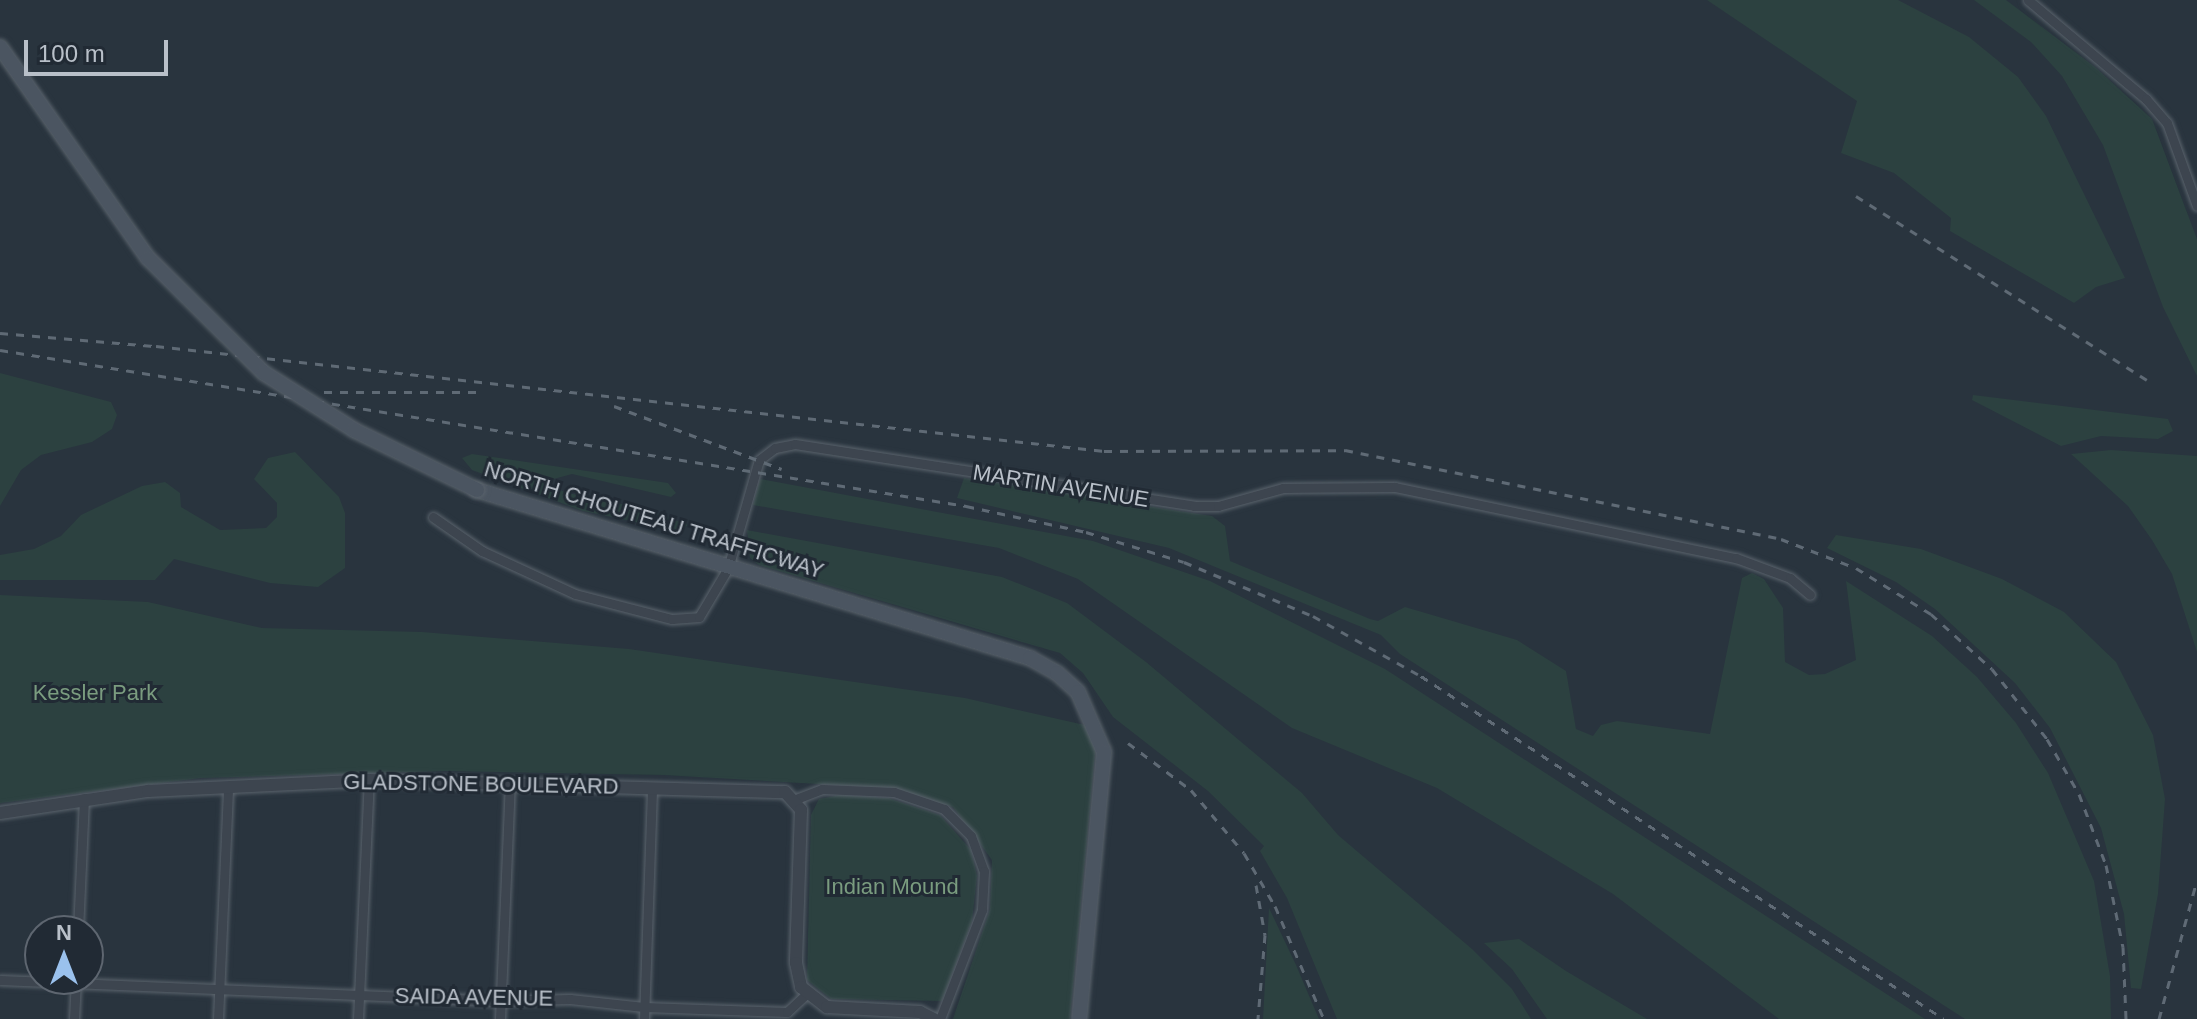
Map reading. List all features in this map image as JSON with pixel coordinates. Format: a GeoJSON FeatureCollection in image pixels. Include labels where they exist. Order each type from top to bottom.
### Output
{"type":"FeatureCollection","features":[{"type":"Feature","properties":{"kind":"main road","name":"NORTH CHOUTEAU TRAFFICWAY"},"geometry":{"type":"LineString","coordinates":[[0,47],[148,258],[264,373],[354,430],[477,490],[1030,658],[1078,692],[1104,752],[1079,1019]]}},
{"type":"Feature","properties":{"kind":"street"},"geometry":{"type":"LineString","coordinates":[[2028,0],[2146,99],[2167,123],[2197,206]]}},
{"type":"Feature","properties":{"kind":"street","name":"MARTIN AVENUE"},"geometry":{"type":"LineString","coordinates":[[433,517],[534,578],[672,619],[699,617],[708,609],[728,568],[756,465],[775,448],[795,444],[1208,507],[1283,488],[1395,487],[1736,558],[1790,578],[1810,595]]}},
{"type":"Feature","properties":{"kind":"street"},"geometry":{"type":"LineString","coordinates":[[358,1019],[369,780]]}},
{"type":"Feature","properties":{"kind":"street","name":"GLADSTONE BOULEVARD"},"geometry":{"type":"LineString","coordinates":[[0,813],[84,798],[228,786],[369,780],[778,792],[796,799],[812,790],[872,789],[919,799],[953,816],[978,847],[984,897],[972,946],[937,1019]]}},
{"type":"Feature","properties":{"kind":"street"},"geometry":{"type":"LineString","coordinates":[[500,1019],[510,782]]}},
{"type":"Feature","properties":{"kind":"street"},"geometry":{"type":"LineString","coordinates":[[218,1019],[228,786]]}},
{"type":"Feature","properties":{"kind":"street"},"geometry":{"type":"LineString","coordinates":[[644,1019],[652,787]]}},
{"type":"Feature","properties":{"kind":"street"},"geometry":{"type":"LineString","coordinates":[[79,915],[84,798]]}},
{"type":"Feature","properties":{"kind":"street"},"geometry":{"type":"LineString","coordinates":[[796,799],[802,817],[796,972],[806,994],[827,1007],[920,1012],[937,1019]]}},
{"type":"Feature","properties":{"kind":"street","name":"SAIDA AVENUE"},"geometry":{"type":"LineString","coordinates":[[0,980],[24,980]]}},
{"type":"Feature","properties":{"kind":"street","name":"SAIDA AVENUE"},"geometry":{"type":"LineString","coordinates":[[104,983],[501,1001],[558,998],[786,1016],[806,994]]}},
{"type":"Feature","properties":{"kind":"street"},"geometry":{"type":"LineString","coordinates":[[74,1019],[75,995]]}},
{"type":"Feature","properties":{"kind":"green space"},"geometry":{"type":"Polygon","coordinates":[[[1707,0],[1898,0],[1969,37],[2018,77],[2046,116],[2125,278],[2096,287],[2074,303],[1950,231],[1951,218],[1894,173],[1841,153],[1857,101],[1707,0]]]}},
{"type":"Feature","properties":{"kind":"green space"},"geometry":{"type":"Polygon","coordinates":[[[1974,0],[2006,0],[2095,67],[2152,119],[2197,239],[2197,376],[2163,307],[2103,145],[2062,76],[2031,42],[1974,0]]]}},
{"type":"Feature","properties":{"kind":"green space"},"geometry":{"type":"Polygon","coordinates":[[[0,373],[111,402],[117,415],[112,429],[92,442],[41,455],[21,470],[0,506],[0,373]]]}},
{"type":"Feature","properties":{"kind":"green space"},"geometry":{"type":"Polygon","coordinates":[[[1973,395],[2168,419],[2173,431],[2158,439],[2101,436],[2061,446],[1972,400],[1973,395]]]}},
{"type":"Feature","properties":{"kind":"green space"},"geometry":{"type":"Polygon","coordinates":[[[2111,450],[2197,456],[2197,652],[2172,574],[2152,540],[2128,506],[2071,454],[2111,450]]]}},
{"type":"Feature","properties":{"kind":"green space"},"geometry":{"type":"Polygon","coordinates":[[[295,452],[339,497],[345,513],[345,568],[318,587],[270,583],[174,559],[155,580],[0,580],[0,555],[34,549],[61,536],[81,515],[142,486],[165,482],[180,493],[181,507],[220,530],[266,528],[277,517],[277,503],[254,479],[268,458],[295,452]]]}},
{"type":"Feature","properties":{"kind":"green space"},"geometry":{"type":"Polygon","coordinates":[[[472,454],[668,483],[676,493],[671,497],[572,474],[550,480],[552,487],[568,493],[646,509],[688,525],[678,531],[583,511],[472,470],[462,458],[472,454]]]}},
{"type":"Feature","properties":{"kind":"green space"},"geometry":{"type":"Polygon","coordinates":[[[964,478],[1212,516],[1225,526],[1230,561],[1370,619],[1378,621],[1405,607],[1517,640],[1566,671],[1576,729],[1593,736],[1601,725],[1617,721],[1710,734],[1742,578],[1752,573],[1764,579],[1783,608],[1785,662],[1809,675],[1825,674],[1856,660],[1846,581],[1932,636],[1977,677],[2016,723],[2048,773],[2094,881],[2110,976],[2111,1019],[1965,1019],[1400,654],[1381,635],[1169,548],[957,498],[964,478]]]}},
{"type":"Feature","properties":{"kind":"green space"},"geometry":{"type":"Polygon","coordinates":[[[760,479],[1093,541],[1210,581],[1385,669],[1925,1019],[1779,1019],[1613,894],[1437,788],[1292,728],[1078,579],[999,548],[753,505],[760,479]]]}},
{"type":"Feature","properties":{"kind":"green space"},"geometry":{"type":"Polygon","coordinates":[[[747,530],[1002,577],[1067,603],[1146,662],[1302,793],[1338,835],[1472,949],[1512,989],[1531,1019],[1337,1019],[1287,898],[1260,851],[1264,846],[1208,791],[1113,717],[1083,673],[1060,653],[759,565],[750,558],[747,530]]]}},
{"type":"Feature","properties":{"kind":"green space"},"geometry":{"type":"Polygon","coordinates":[[[1836,535],[1921,549],[2002,579],[2064,612],[2116,662],[2153,735],[2165,799],[2158,894],[2141,989],[2131,988],[2124,914],[2101,828],[2050,728],[2015,683],[1935,609],[1896,582],[1827,548],[1836,535]]]}},
{"type":"Feature","properties":{"kind":"green space","name":"Kessler Park"},"geometry":{"type":"Polygon","coordinates":[[[0,595],[148,602],[262,628],[422,632],[629,649],[965,698],[1089,726],[1096,744],[1070,1019],[953,1019],[990,909],[992,860],[953,807],[887,788],[663,775],[445,771],[201,778],[0,803],[0,595]]]}},
{"type":"Feature","properties":{"kind":"green space","name":"Indian Mound"},"geometry":{"type":"Polygon","coordinates":[[[840,795],[888,798],[940,815],[971,850],[977,876],[972,921],[942,1001],[831,999],[807,980],[811,815],[819,799],[840,795]]]}},
{"type":"Feature","properties":{"kind":"green space"},"geometry":{"type":"Polygon","coordinates":[[[1269,908],[1296,965],[1319,1019],[1263,1019],[1269,908]]]}},
{"type":"Feature","properties":{"kind":"green space"},"geometry":{"type":"Polygon","coordinates":[[[1519,939],[1647,1019],[1547,1019],[1512,969],[1484,943],[1519,939]]]}},
{"type":"Feature","properties":{"kind":"railway"},"geometry":{"type":"LineString","coordinates":[[1856,196],[2150,382]]}},
{"type":"Feature","properties":{"kind":"railway"},"geometry":{"type":"LineString","coordinates":[[0,333],[156,346],[1104,451],[1345,450],[1781,539],[1856,568],[1931,614],[1992,669],[2047,739],[2079,794],[2106,865],[2123,947],[2126,1019]]}},
{"type":"Feature","properties":{"kind":"railway"},"geometry":{"type":"LineString","coordinates":[[0,350],[966,506],[1086,532],[1184,562],[1313,616],[1421,676],[1944,1019]]}},
{"type":"Feature","properties":{"kind":"railway"},"geometry":{"type":"LineString","coordinates":[[324,392],[480,392]]}},
{"type":"Feature","properties":{"kind":"railway"},"geometry":{"type":"LineString","coordinates":[[614,406],[782,469]]}},
{"type":"Feature","properties":{"kind":"railway"},"geometry":{"type":"LineString","coordinates":[[1128,743],[1191,790],[1244,853],[1275,906],[1324,1019]]}},
{"type":"Feature","properties":{"kind":"railway"},"geometry":{"type":"LineString","coordinates":[[2159,1019],[2197,880]]}},
{"type":"Feature","properties":{"kind":"railway"},"geometry":{"type":"LineString","coordinates":[[1256,885],[1265,935],[1258,1019]]}}]}
